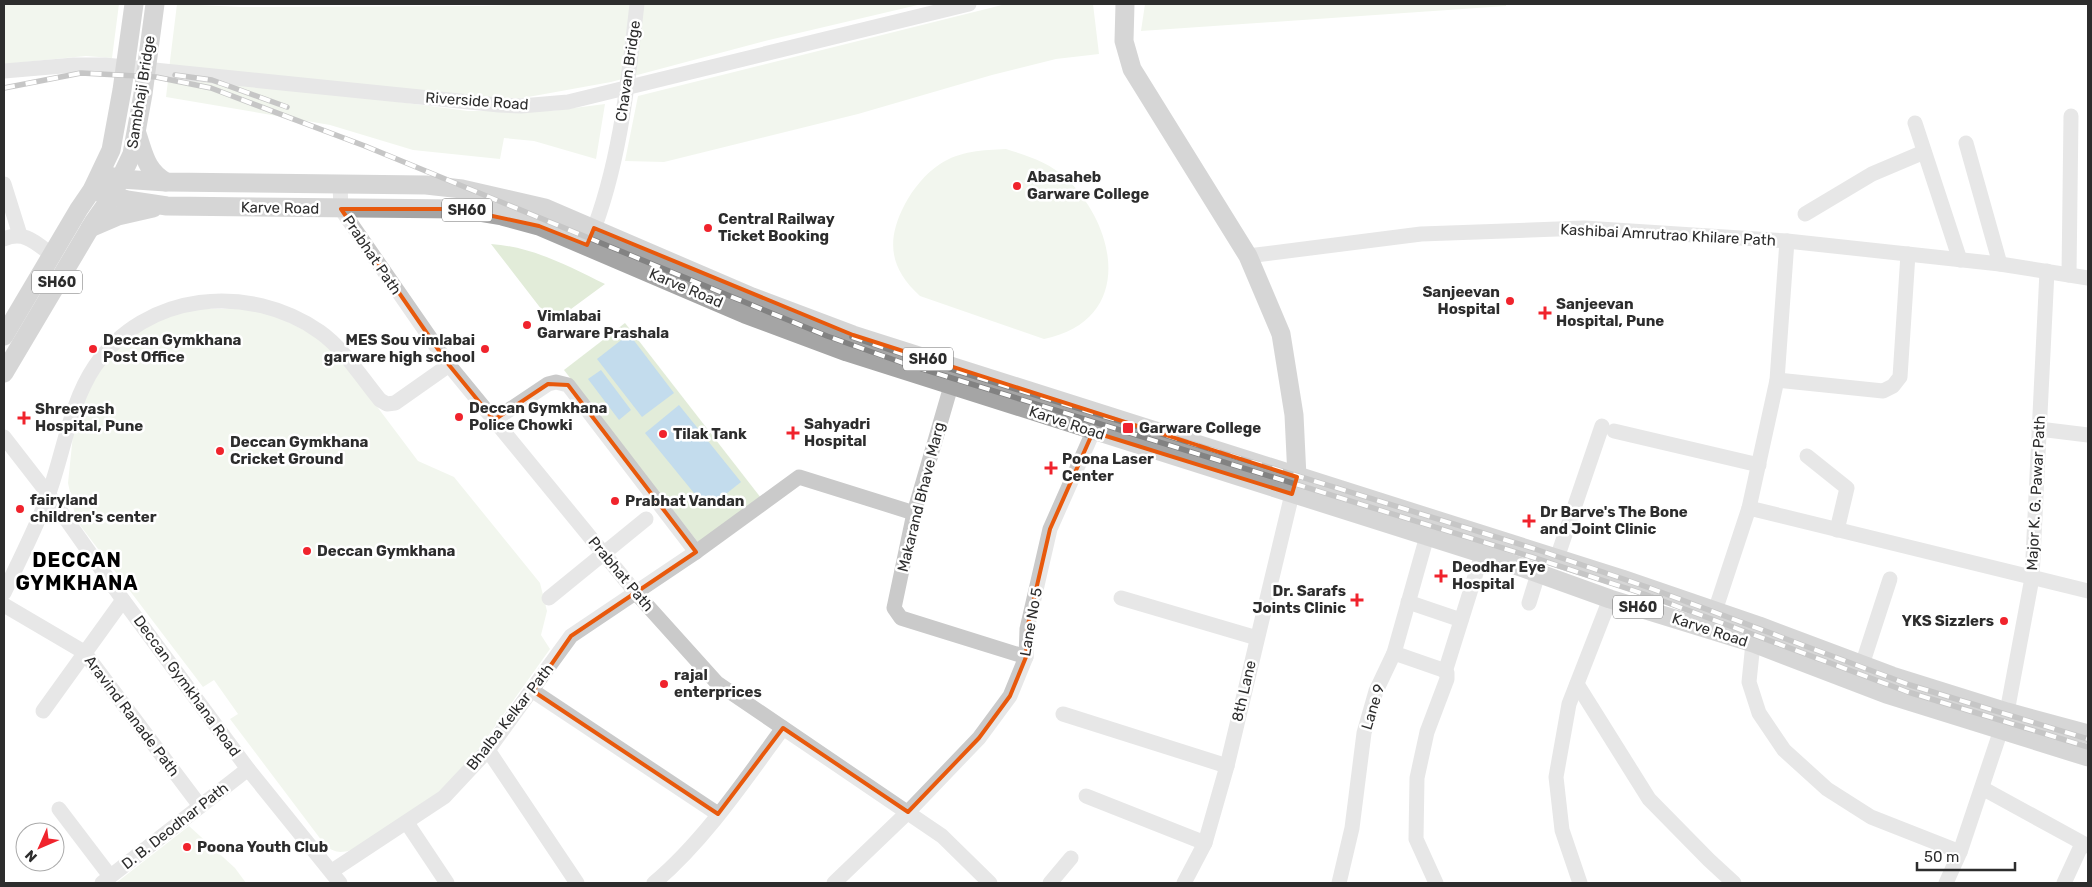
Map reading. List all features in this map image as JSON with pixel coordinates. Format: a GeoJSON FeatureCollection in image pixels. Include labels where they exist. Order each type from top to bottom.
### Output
{"type":"FeatureCollection","features":[{"type":"Feature","properties":{"kind":"main road","name":"Sambhaji Bridge"},"geometry":{"type":"LineString","coordinates":[[97,182],[111,150],[122,90],[134,4]]}},
{"type":"Feature","properties":{"kind":"main road","name":"Sambhaji Bridge"},"geometry":{"type":"LineString","coordinates":[[121,179],[132,154],[137,134],[155,4]]}},
{"type":"Feature","properties":{"kind":"main road"},"geometry":{"type":"LineString","coordinates":[[1125,4],[1124,41],[1132,69],[1248,256],[1281,334],[1294,415],[1294,486]]}},
{"type":"Feature","properties":{"kind":"main road"},"geometry":{"type":"LineString","coordinates":[[137,134],[148,167],[156,176],[166,182]]}},
{"type":"Feature","properties":{"kind":"main road","name":"Karve Road"},"geometry":{"type":"LineString","coordinates":[[97,182],[121,179],[166,182],[426,185],[462,189],[545,208],[586,235],[763,320],[847,352],[1093,432],[1557,558],[1715,611],[1892,676],[2088,756]]}},
{"type":"Feature","properties":{"kind":"main road","name":"SH60"},"geometry":{"type":"LineString","coordinates":[[4,373],[121,179]]}},
{"type":"Feature","properties":{"kind":"main road","name":"Karve Road"},"geometry":{"type":"LineString","coordinates":[[97,182],[112,196],[139,203],[167,206],[460,209],[502,216],[539,226],[586,235],[853,335],[1294,486],[1427,536],[1610,599],[1753,644],[1886,694],[2005,721],[2088,734]]}},
{"type":"Feature","properties":{"kind":"main road","name":"SH60"},"geometry":{"type":"LineString","coordinates":[[4,336],[97,182]]}},
{"type":"Feature","properties":{"kind":"main road"},"geometry":{"type":"LineString","coordinates":[[90,228],[118,216],[167,206]]}},
{"type":"Feature","properties":{"kind":"street","name":"Chavan Bridge"},"geometry":{"type":"LineString","coordinates":[[614,138],[627,4]]}},
{"type":"Feature","properties":{"kind":"street","name":"Chavan Bridge"},"geometry":{"type":"LineString","coordinates":[[614,138],[637,4]]}},
{"type":"Feature","properties":{"kind":"street","name":"Riverside Road"},"geometry":{"type":"LineString","coordinates":[[4,71],[74,65],[105,66],[499,105],[546,104],[583,98],[970,4]]}},
{"type":"Feature","properties":{"kind":"street"},"geometry":{"type":"LineString","coordinates":[[2070,275],[2071,116]]}},
{"type":"Feature","properties":{"kind":"street"},"geometry":{"type":"LineString","coordinates":[[1915,124],[1960,260]]}},
{"type":"Feature","properties":{"kind":"street"},"geometry":{"type":"LineString","coordinates":[[586,235],[614,138]]}},
{"type":"Feature","properties":{"kind":"street"},"geometry":{"type":"LineString","coordinates":[[1966,143],[2000,264]]}},
{"type":"Feature","properties":{"kind":"street"},"geometry":{"type":"LineString","coordinates":[[1805,214],[1872,174],[1924,152]]}},
{"type":"Feature","properties":{"kind":"street"},"geometry":{"type":"LineString","coordinates":[[4,184],[20,235]]}},
{"type":"Feature","properties":{"kind":"street","name":"Prabhat Path"},"geometry":{"type":"LineString","coordinates":[[340,185],[340,209],[449,364],[636,593],[717,683],[942,836],[990,883]]}},
{"type":"Feature","properties":{"kind":"street","name":"Kashibai Amrutrao Khilare Path"},"geometry":{"type":"LineString","coordinates":[[1248,256],[1421,234],[1574,228],[1787,241],[2000,264],[2088,278]]}},
{"type":"Feature","properties":{"kind":"street"},"geometry":{"type":"LineString","coordinates":[[4,239],[12,235],[29,238],[52,255]]}},
{"type":"Feature","properties":{"kind":"street"},"geometry":{"type":"LineString","coordinates":[[1715,611],[1749,508],[1777,380],[1787,241]]}},
{"type":"Feature","properties":{"kind":"street"},"geometry":{"type":"LineString","coordinates":[[1777,380],[1883,391],[1897,382],[1900,377],[1908,254]]}},
{"type":"Feature","properties":{"kind":"street","name":"Major K. G. Pawar Path"},"geometry":{"type":"LineString","coordinates":[[1946,883],[1960,852],[2005,721],[2032,578],[2046,271]]}},
{"type":"Feature","properties":{"kind":"street"},"geometry":{"type":"LineString","coordinates":[[4,593],[49,495],[76,405],[95,366],[125,333],[150,317],[177,306],[206,300],[236,301],[265,306],[294,316],[320,331],[333,342],[380,400],[387,404],[395,402],[449,364]]}},
{"type":"Feature","properties":{"kind":"street"},"geometry":{"type":"LineString","coordinates":[[494,420],[548,384],[556,382],[568,385],[696,552]]}},
{"type":"Feature","properties":{"kind":"street","name":"Makarand Bhave Marg"},"geometry":{"type":"LineString","coordinates":[[951,386],[914,513],[894,608],[901,618],[1026,657]]}},
{"type":"Feature","properties":{"kind":"street"},"geometry":{"type":"LineString","coordinates":[[1557,558],[1608,428],[1759,464]]}},
{"type":"Feature","properties":{"kind":"street"},"geometry":{"type":"LineString","coordinates":[[2039,429],[2088,435]]}},
{"type":"Feature","properties":{"kind":"street","name":"Lane No 5"},"geometry":{"type":"LineString","coordinates":[[834,883],[908,812],[979,738],[1010,696],[1026,657],[1027,629],[1050,529],[1093,432]]}},
{"type":"Feature","properties":{"kind":"street","name":"Deccan Gymkhana Road"},"geometry":{"type":"LineString","coordinates":[[4,437],[49,495],[123,600],[248,769],[336,877]]}},
{"type":"Feature","properties":{"kind":"street"},"geometry":{"type":"LineString","coordinates":[[1806,456],[1846,488],[1837,530]]}},
{"type":"Feature","properties":{"kind":"street","name":"Bhalba Kelkar Path"},"geometry":{"type":"LineString","coordinates":[[336,877],[444,797],[488,750],[571,636],[696,552],[799,477],[914,513]]}},
{"type":"Feature","properties":{"kind":"street","name":"8th Lane"},"geometry":{"type":"LineString","coordinates":[[1184,883],[1205,844],[1227,766],[1294,486]]}},
{"type":"Feature","properties":{"kind":"street"},"geometry":{"type":"LineString","coordinates":[[1749,508],[2088,591]]}},
{"type":"Feature","properties":{"kind":"street"},"geometry":{"type":"LineString","coordinates":[[549,598],[646,519]]}},
{"type":"Feature","properties":{"kind":"street","name":"Lane 9"},"geometry":{"type":"LineString","coordinates":[[1339,883],[1352,828],[1364,733],[1376,691],[1394,653],[1427,536]]}},
{"type":"Feature","properties":{"kind":"street"},"geometry":{"type":"LineString","coordinates":[[1436,883],[1416,839],[1417,778],[1427,732],[1447,679],[1445,672],[1482,554]]}},
{"type":"Feature","properties":{"kind":"street"},"geometry":{"type":"LineString","coordinates":[[1529,604],[1538,574]]}},
{"type":"Feature","properties":{"kind":"street"},"geometry":{"type":"LineString","coordinates":[[1862,665],[1890,579]]}},
{"type":"Feature","properties":{"kind":"street"},"geometry":{"type":"LineString","coordinates":[[1121,598],[1257,638]]}},
{"type":"Feature","properties":{"kind":"street"},"geometry":{"type":"LineString","coordinates":[[1580,883],[1562,830],[1556,777],[1569,704],[1610,599]]}},
{"type":"Feature","properties":{"kind":"street"},"geometry":{"type":"LineString","coordinates":[[43,711],[123,600]]}},
{"type":"Feature","properties":{"kind":"street"},"geometry":{"type":"LineString","coordinates":[[1408,602],[1461,620]]}},
{"type":"Feature","properties":{"kind":"street","name":"Aravind Ranade Path"},"geometry":{"type":"LineString","coordinates":[[4,606],[84,652],[200,806]]}},
{"type":"Feature","properties":{"kind":"street"},"geometry":{"type":"LineString","coordinates":[[1753,644],[1749,682],[1759,713],[1784,750],[1827,789],[1871,817],[1960,852]]}},
{"type":"Feature","properties":{"kind":"street"},"geometry":{"type":"LineString","coordinates":[[1394,653],[1445,672]]}},
{"type":"Feature","properties":{"kind":"street"},"geometry":{"type":"LineString","coordinates":[[1577,684],[1648,799],[1734,883]]}},
{"type":"Feature","properties":{"kind":"street"},"geometry":{"type":"LineString","coordinates":[[533,690],[718,814]]}},
{"type":"Feature","properties":{"kind":"street"},"geometry":{"type":"LineString","coordinates":[[1063,714],[1227,766]]}},
{"type":"Feature","properties":{"kind":"street"},"geometry":{"type":"LineString","coordinates":[[654,883],[669,871],[732,799],[783,728]]}},
{"type":"Feature","properties":{"kind":"street"},"geometry":{"type":"LineString","coordinates":[[488,750],[577,883]]}},
{"type":"Feature","properties":{"kind":"street","name":"D. B. Deodhar Path"},"geometry":{"type":"LineString","coordinates":[[106,880],[248,769]]}},
{"type":"Feature","properties":{"kind":"street"},"geometry":{"type":"LineString","coordinates":[[1982,788],[2085,845],[2064,883]]}},
{"type":"Feature","properties":{"kind":"street"},"geometry":{"type":"LineString","coordinates":[[1086,796],[1205,844]]}},
{"type":"Feature","properties":{"kind":"street"},"geometry":{"type":"LineString","coordinates":[[59,809],[106,880]]}},
{"type":"Feature","properties":{"kind":"street"},"geometry":{"type":"LineString","coordinates":[[407,823],[447,883]]}},
{"type":"Feature","properties":{"kind":"street"},"geometry":{"type":"LineString","coordinates":[[1050,883],[1071,858]]}},
{"type":"Feature","properties":{"kind":"highlighted area"},"geometry":{"type":"Polygon","coordinates":[[[341,209],[460,209],[539,226],[587,245],[594,228],[853,335],[1297,477],[1292,494],[1093,432],[1050,529],[1027,629],[1026,657],[1010,696],[979,738],[908,812],[783,728],[718,814],[533,691],[571,636],[696,552],[568,385],[548,384],[494,420],[449,365],[341,209]]]}},
{"type":"Feature","properties":{"kind":"green space"},"geometry":{"type":"Polygon","coordinates":[[[4,4],[119,4],[112,58],[86,56],[4,64],[4,4]]]}},
{"type":"Feature","properties":{"kind":"green space"},"geometry":{"type":"Polygon","coordinates":[[[177,4],[241,7],[538,4],[922,4],[769,40],[611,82],[517,99],[169,69],[177,4]]]}},
{"type":"Feature","properties":{"kind":"green space"},"geometry":{"type":"Polygon","coordinates":[[[1006,4],[1093,4],[1099,54],[1056,59],[992,75],[858,114],[664,162],[625,161],[638,96],[1006,4]]]}},
{"type":"Feature","properties":{"kind":"green space"},"geometry":{"type":"Polygon","coordinates":[[[1145,4],[1506,4],[1506,6],[1141,31],[1145,4]]]}},
{"type":"Feature","properties":{"kind":"green space"},"geometry":{"type":"Polygon","coordinates":[[[169,72],[468,111],[551,111],[605,104],[596,159],[534,141],[504,138],[500,159],[413,150],[330,125],[166,97],[169,72]]]}},
{"type":"Feature","properties":{"kind":"green space"},"geometry":{"type":"Polygon","coordinates":[[[1006,149],[1046,164],[1067,179],[1085,200],[1098,223],[1106,247],[1108,271],[1104,294],[1092,314],[1073,329],[1044,339],[920,296],[902,275],[894,253],[893,242],[899,217],[912,193],[929,172],[956,156],[980,151],[1006,149]]]}},
{"type":"Feature","properties":{"kind":"green space"},"geometry":{"type":"Polygon","coordinates":[[[491,244],[536,253],[605,284],[552,323],[491,244]]]}},
{"type":"Feature","properties":{"kind":"green space","name":"Deccan Gymkhana"},"geometry":{"type":"Polygon","coordinates":[[[178,309],[264,309],[330,344],[418,461],[454,477],[540,583],[547,611],[541,635],[550,649],[481,746],[443,789],[355,849],[339,852],[325,845],[230,719],[238,714],[214,680],[203,687],[76,520],[68,483],[73,435],[79,406],[116,345],[178,309]]]}},
{"type":"Feature","properties":{"kind":"green space","name":"Tilak Tank"},"geometry":{"type":"Polygon","coordinates":[[[625,323],[761,498],[700,545],[564,370],[625,323]]]}},
{"type":"Feature","properties":{"kind":"green space","name":"Poona Youth Club"},"geometry":{"type":"Polygon","coordinates":[[[189,826],[235,868],[246,883],[116,883],[189,826]]]}},
{"type":"Feature","properties":{"kind":"water"},"geometry":{"type":"Polygon","coordinates":[[[629,334],[674,393],[642,417],[597,359],[629,334]]]}},
{"type":"Feature","properties":{"kind":"water"},"geometry":{"type":"Polygon","coordinates":[[[601,370],[631,410],[619,420],[588,379],[601,370]]]}},
{"type":"Feature","properties":{"kind":"water"},"geometry":{"type":"Polygon","coordinates":[[[679,405],[741,482],[707,509],[645,433],[679,405]]]}},
{"type":"Feature","properties":{"kind":"railway"},"geometry":{"type":"LineString","coordinates":[[4,88],[81,73],[156,77],[211,88],[365,146],[827,336],[903,363],[1532,557],[1644,594],[1908,692],[2088,747]]}},
{"type":"Feature","properties":{"kind":"railway"},"geometry":{"type":"LineString","coordinates":[[175,75],[212,80],[287,107]]}},
{"type":"Feature","properties":{"kind":"railway"},"geometry":{"type":"LineString","coordinates":[[852,337],[1535,549],[1647,587],[1910,685],[2088,739]]}},
{"type":"Feature","properties":{"kind":"place","name":"Abasaheb Garware College"},"geometry":{"type":"Point","coordinates":[1017,186]}},
{"type":"Feature","properties":{"kind":"place","name":"Central Railway Ticket Booking"},"geometry":{"type":"Point","coordinates":[708,228]}},
{"type":"Feature","properties":{"kind":"place","name":"Sanjeevan Hospital"},"geometry":{"type":"Point","coordinates":[1510,301]}},
{"type":"Feature","properties":{"kind":"place","name":"Sanjeevan Hospital, Pune"},"geometry":{"type":"Point","coordinates":[1545,313]}},
{"type":"Feature","properties":{"kind":"place","name":"Vimlabai Garware Prashala"},"geometry":{"type":"Point","coordinates":[527,325]}},
{"type":"Feature","properties":{"kind":"place","name":"Deccan Gymkhana Post Office"},"geometry":{"type":"Point","coordinates":[93,349]}},
{"type":"Feature","properties":{"kind":"place","name":"MES Sou vimlabai garware high school"},"geometry":{"type":"Point","coordinates":[485,349]}},
{"type":"Feature","properties":{"kind":"place","name":"Deccan Gymkhana Police Chowki"},"geometry":{"type":"Point","coordinates":[459,417]}},
{"type":"Feature","properties":{"kind":"place","name":"Shreeyash Hospital, Pune"},"geometry":{"type":"Point","coordinates":[24,418]}},
{"type":"Feature","properties":{"kind":"place","name":"Garware College"},"geometry":{"type":"Point","coordinates":[1128,428]}},
{"type":"Feature","properties":{"kind":"place","name":"Sahyadri Hospital"},"geometry":{"type":"Point","coordinates":[793,433]}},
{"type":"Feature","properties":{"kind":"place","name":"Tilak Tank"},"geometry":{"type":"Point","coordinates":[663,434]}},
{"type":"Feature","properties":{"kind":"place","name":"Deccan Gymkhana Cricket Ground"},"geometry":{"type":"Point","coordinates":[220,451]}},
{"type":"Feature","properties":{"kind":"place","name":"Poona Laser Center"},"geometry":{"type":"Point","coordinates":[1051,468]}},
{"type":"Feature","properties":{"kind":"place","name":"Prabhat Vandan"},"geometry":{"type":"Point","coordinates":[615,501]}},
{"type":"Feature","properties":{"kind":"place","name":"fairyland children's center"},"geometry":{"type":"Point","coordinates":[20,509]}},
{"type":"Feature","properties":{"kind":"place","name":"Dr Barve's The Bone and Joint Clinic"},"geometry":{"type":"Point","coordinates":[1529,521]}},
{"type":"Feature","properties":{"kind":"place","name":"Deccan Gymkhana"},"geometry":{"type":"Point","coordinates":[307,551]}},
{"type":"Feature","properties":{"kind":"place","name":"Deodhar Eye Hospital"},"geometry":{"type":"Point","coordinates":[1441,576]}},
{"type":"Feature","properties":{"kind":"place","name":"Dr. Sarafs Joints Clinic"},"geometry":{"type":"Point","coordinates":[1357,600]}},
{"type":"Feature","properties":{"kind":"place","name":"YKS Sizzlers"},"geometry":{"type":"Point","coordinates":[2004,621]}},
{"type":"Feature","properties":{"kind":"place","name":"rajal enterprices"},"geometry":{"type":"Point","coordinates":[664,684]}},
{"type":"Feature","properties":{"kind":"place","name":"Poona Youth Club"},"geometry":{"type":"Point","coordinates":[187,847]}},
{"type":"Feature","properties":{"kind":"district","name":"DECCAN GYMKHANA"},"geometry":{"type":"Point","coordinates":[77,572]}}]}
